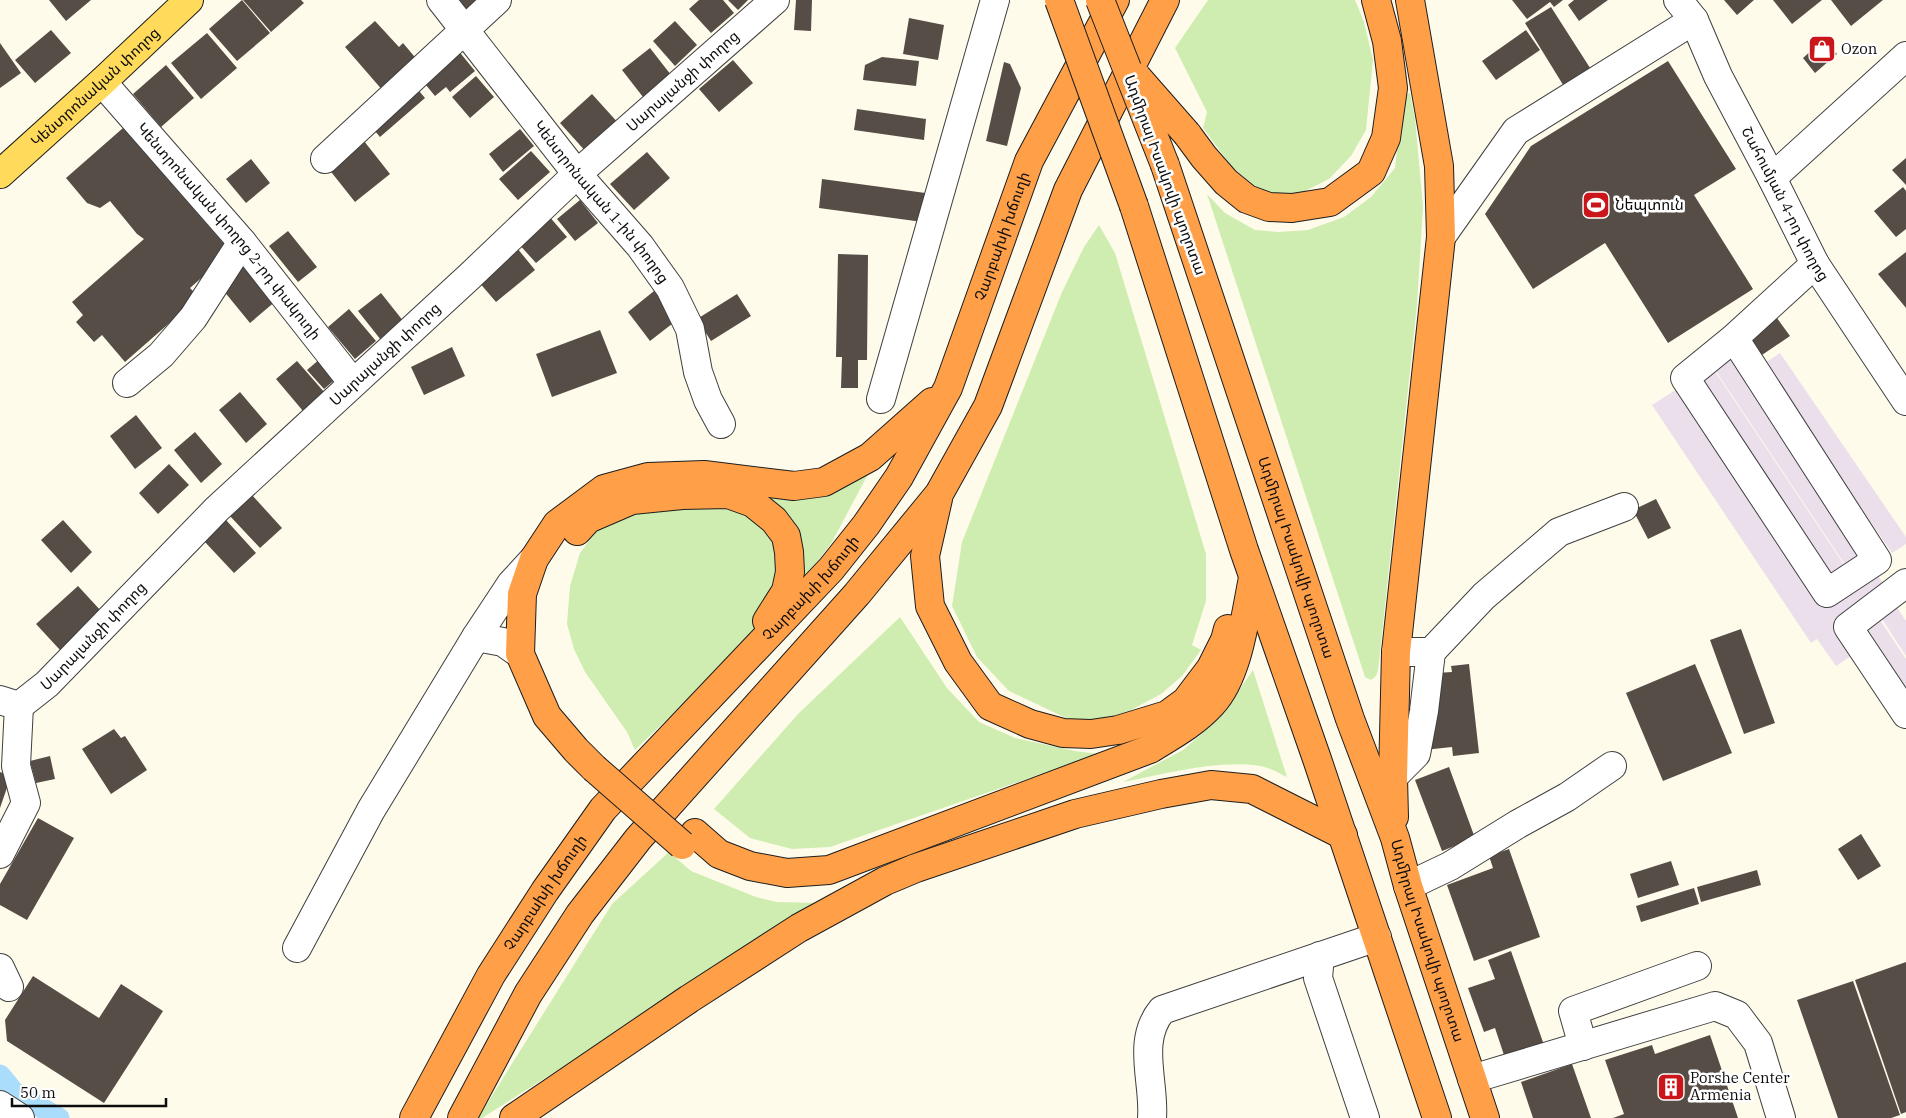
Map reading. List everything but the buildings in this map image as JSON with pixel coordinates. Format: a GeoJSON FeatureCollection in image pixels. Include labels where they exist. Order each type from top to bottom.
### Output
{"type":"FeatureCollection","features":[{"type":"Feature","properties":{"kind":"highway"},"geometry":{"type":"LineString","coordinates":[[1059,0],[1134,206],[1253,578],[1343,835],[1437,1118]]}},
{"type":"Feature","properties":{"kind":"highway","name":"Ադմիրալ Իսակովի պողոտա"},"geometry":{"type":"LineString","coordinates":[[1100,0],[1165,165],[1350,719],[1395,838],[1408,886],[1485,1118]]}},
{"type":"Feature","properties":{"kind":"highway","name":"Չարբախի խճուղի"},"geometry":{"type":"LineString","coordinates":[[414,1118],[491,974],[545,891],[603,810],[831,569],[866,525],[899,477],[948,388],[1029,161],[1116,0]]}},
{"type":"Feature","properties":{"kind":"highway"},"geometry":{"type":"LineString","coordinates":[[462,1118],[528,994],[580,914],[638,839],[857,594],[939,494],[988,406],[1068,190],[1165,0]]}},
{"type":"Feature","properties":{"kind":"highway"},"geometry":{"type":"LineString","coordinates":[[1123,60],[1226,182],[1247,199],[1269,207],[1292,208],[1330,202],[1371,172],[1386,138],[1393,88],[1387,41],[1376,0]]}},
{"type":"Feature","properties":{"kind":"highway"},"geometry":{"type":"LineString","coordinates":[[1395,838],[1393,777],[1396,652],[1441,237],[1439,166],[1410,0]]}},
{"type":"Feature","properties":{"kind":"highway"},"geometry":{"type":"LineString","coordinates":[[884,881],[832,888],[779,887],[754,884],[705,863],[688,839],[547,716],[520,654],[522,594],[534,559],[557,524],[604,490],[648,477],[704,475],[794,486],[824,482],[870,457],[948,388]]}},
{"type":"Feature","properties":{"kind":"highway"},"geometry":{"type":"LineString","coordinates":[[601,762],[565,716],[544,680],[536,643],[536,611],[543,580],[556,555],[568,539],[588,519],[632,500],[682,495],[728,494],[753,503],[774,520],[786,536],[789,552],[790,572],[786,591],[739,668]]}},
{"type":"Feature","properties":{"kind":"highway"},"geometry":{"type":"LineString","coordinates":[[939,494],[925,556],[930,606],[958,662],[990,706],[1030,724],[1063,733],[1090,734],[1118,730],[1166,715],[1186,701],[1211,668],[1225,640],[1236,598],[1244,550]]}},
{"type":"Feature","properties":{"kind":"highway"},"geometry":{"type":"LineString","coordinates":[[688,839],[750,866],[788,872],[829,870],[1150,749],[1178,732],[1212,704],[1228,680],[1235,658],[1253,578]]}},
{"type":"Feature","properties":{"kind":"highway"},"geometry":{"type":"LineString","coordinates":[[514,1118],[656,1021],[799,928],[884,881],[916,868],[1075,814],[1161,794],[1211,785],[1252,789],[1343,835]]}},
{"type":"Feature","properties":{"kind":"main road","name":"Կենտրոնական փողոց"},"geometry":{"type":"LineString","coordinates":[[0,174],[102,82],[188,0]]}},
{"type":"Feature","properties":{"kind":"street","name":"Կենտրոնական 1-ին փողոց"},"geometry":{"type":"LineString","coordinates":[[441,0],[577,174],[640,246],[670,288],[690,329],[698,372],[708,400],[721,424]]}},
{"type":"Feature","properties":{"kind":"street"},"geometry":{"type":"LineString","coordinates":[[325,159],[497,0]]}},
{"type":"Feature","properties":{"kind":"street","name":"Սարալանջի փողոց"},"geometry":{"type":"LineString","coordinates":[[10,703],[47,684],[218,509],[470,276],[577,174],[776,0]]}},
{"type":"Feature","properties":{"kind":"street"},"geometry":{"type":"LineString","coordinates":[[881,399],[995,0]]}},
{"type":"Feature","properties":{"kind":"street"},"geometry":{"type":"LineString","coordinates":[[1441,237],[1516,131],[1686,10]]}},
{"type":"Feature","properties":{"kind":"street","name":"Շահումյան 4-րդ փողոց"},"geometry":{"type":"LineString","coordinates":[[1686,10],[1815,264],[1906,402]]}},
{"type":"Feature","properties":{"kind":"street"},"geometry":{"type":"LineString","coordinates":[[1772,178],[1906,56]]}},
{"type":"Feature","properties":{"kind":"street","name":"Կենտրոնական փողոց 2-րդ փակուղի"},"geometry":{"type":"LineString","coordinates":[[102,82],[242,242],[353,383]]}},
{"type":"Feature","properties":{"kind":"street"},"geometry":{"type":"LineString","coordinates":[[127,384],[161,355],[193,318],[242,242]]}},
{"type":"Feature","properties":{"kind":"street"},"geometry":{"type":"LineString","coordinates":[[1734,338],[1877,560],[1827,593],[1685,378],[1734,338],[1815,264]]}},
{"type":"Feature","properties":{"kind":"street"},"geometry":{"type":"LineString","coordinates":[[1393,777],[1416,754],[1424,711],[1431,652],[1484,596],[1559,532],[1624,506]]}},
{"type":"Feature","properties":{"kind":"street"},"geometry":{"type":"LineString","coordinates":[[297,948],[371,810],[476,637],[511,584],[534,559]]}},
{"type":"Feature","properties":{"kind":"street"},"geometry":{"type":"LineString","coordinates":[[1903,591],[1848,627],[1906,714]]}},
{"type":"Feature","properties":{"kind":"street"},"geometry":{"type":"LineString","coordinates":[[476,637],[503,642],[520,654]]}},
{"type":"Feature","properties":{"kind":"street"},"geometry":{"type":"LineString","coordinates":[[1396,652],[1431,652]]}},
{"type":"Feature","properties":{"kind":"street"},"geometry":{"type":"LineString","coordinates":[[0,854],[26,803],[16,766],[10,703]]}},
{"type":"Feature","properties":{"kind":"street"},"geometry":{"type":"LineString","coordinates":[[1408,886],[1450,866],[1518,824],[1567,797],[1612,766]]}},
{"type":"Feature","properties":{"kind":"street"},"geometry":{"type":"LineString","coordinates":[[1152,1117],[1148,1063],[1149,1034],[1155,1019],[1162,1010],[1377,937]]}},
{"type":"Feature","properties":{"kind":"street"},"geometry":{"type":"LineString","coordinates":[[1320,956],[1318,978],[1365,1118]]}},
{"type":"Feature","properties":{"kind":"street"},"geometry":{"type":"LineString","coordinates":[[1583,1046],[1573,1011],[1697,966]]}},
{"type":"Feature","properties":{"kind":"street"},"geometry":{"type":"LineString","coordinates":[[1472,1079],[1715,1006],[1737,1015],[1758,1043],[1781,1118]]}},
{"type":"Feature","properties":{"kind":"street"},"geometry":{"type":"LineString","coordinates":[[0,1105],[20,1118]]}},
{"type":"Feature","properties":{"kind":"shaded area"},"geometry":{"type":"Polygon","coordinates":[[[1780,353],[1906,537],[1906,544],[1892,553],[1762,365],[1780,353]]]}},
{"type":"Feature","properties":{"kind":"shaded area"},"geometry":{"type":"Polygon","coordinates":[[[1729,356],[1865,558],[1848,569],[1713,367],[1729,356]]]}},
{"type":"Feature","properties":{"kind":"shaded area"},"geometry":{"type":"Polygon","coordinates":[[[1712,367],[1847,569],[1830,581],[1695,378],[1712,367]]]}},
{"type":"Feature","properties":{"kind":"shaded area"},"geometry":{"type":"Polygon","coordinates":[[[1677,389],[1824,608],[1876,573],[1888,590],[1854,654],[1836,666],[1817,639],[1811,643],[1652,405],[1677,389]]]}},
{"type":"Feature","properties":{"kind":"shaded area"},"geometry":{"type":"Polygon","coordinates":[[[1894,603],[1906,621],[1906,656],[1878,613],[1894,603]]]}},
{"type":"Feature","properties":{"kind":"shaded area"},"geometry":{"type":"Polygon","coordinates":[[[1876,614],[1906,659],[1906,694],[1860,625],[1876,614]]]}},
{"type":"Feature","properties":{"kind":"green space"},"geometry":{"type":"Polygon","coordinates":[[[1208,0],[1355,0],[1364,22],[1373,60],[1366,130],[1351,156],[1329,179],[1305,191],[1282,197],[1259,189],[1232,167],[1203,128],[1207,112],[1175,48],[1208,0]]]}},
{"type":"Feature","properties":{"kind":"green space"},"geometry":{"type":"Polygon","coordinates":[[[1410,93],[1415,118],[1423,207],[1417,305],[1378,671],[1371,680],[1365,677],[1207,194],[1225,213],[1255,230],[1278,232],[1308,230],[1344,217],[1371,197],[1395,168],[1403,95],[1410,93]]]}},
{"type":"Feature","properties":{"kind":"green space"},"geometry":{"type":"Polygon","coordinates":[[[1099,225],[1115,253],[1206,554],[1206,601],[1192,645],[1201,650],[1182,676],[1161,694],[1131,710],[1098,721],[1068,719],[1009,691],[977,657],[952,606],[962,542],[1062,292],[1084,247],[1099,225]]]}},
{"type":"Feature","properties":{"kind":"green space"},"geometry":{"type":"Polygon","coordinates":[[[874,463],[832,542],[782,609],[799,546],[736,487],[874,463]]]}},
{"type":"Feature","properties":{"kind":"green space"},"geometry":{"type":"Polygon","coordinates":[[[723,499],[753,514],[781,552],[777,592],[757,633],[635,750],[627,732],[585,672],[574,649],[567,624],[570,586],[580,553],[600,526],[630,508],[723,499]]]}},
{"type":"Feature","properties":{"kind":"green space"},"geometry":{"type":"Polygon","coordinates":[[[900,617],[947,688],[979,722],[1015,738],[1075,751],[1099,754],[830,847],[792,849],[750,838],[714,809],[798,714],[900,617]]]}},
{"type":"Feature","properties":{"kind":"green space"},"geometry":{"type":"Polygon","coordinates":[[[1253,670],[1287,777],[1263,767],[1238,764],[1188,769],[1123,782],[1183,750],[1219,719],[1253,670]]]}},
{"type":"Feature","properties":{"kind":"green space"},"geometry":{"type":"Polygon","coordinates":[[[669,852],[691,871],[756,897],[777,902],[821,903],[482,1118],[478,1118],[612,904],[669,852]]]}},
{"type":"Feature","properties":{"kind":"waterway"},"geometry":{"type":"LineString","coordinates":[[0,1075],[14,1092],[59,1118]]}},
{"type":"Feature","properties":{"kind":"place","name":"Ozon"},"geometry":{"type":"Point","coordinates":[1822,49]}},
{"type":"Feature","properties":{"kind":"place","name":"Նեպտուն"},"geometry":{"type":"Point","coordinates":[1596,205]}},
{"type":"Feature","properties":{"kind":"place","name":"Porshe Center Armenia"},"geometry":{"type":"Point","coordinates":[1671,1087]}}]}
